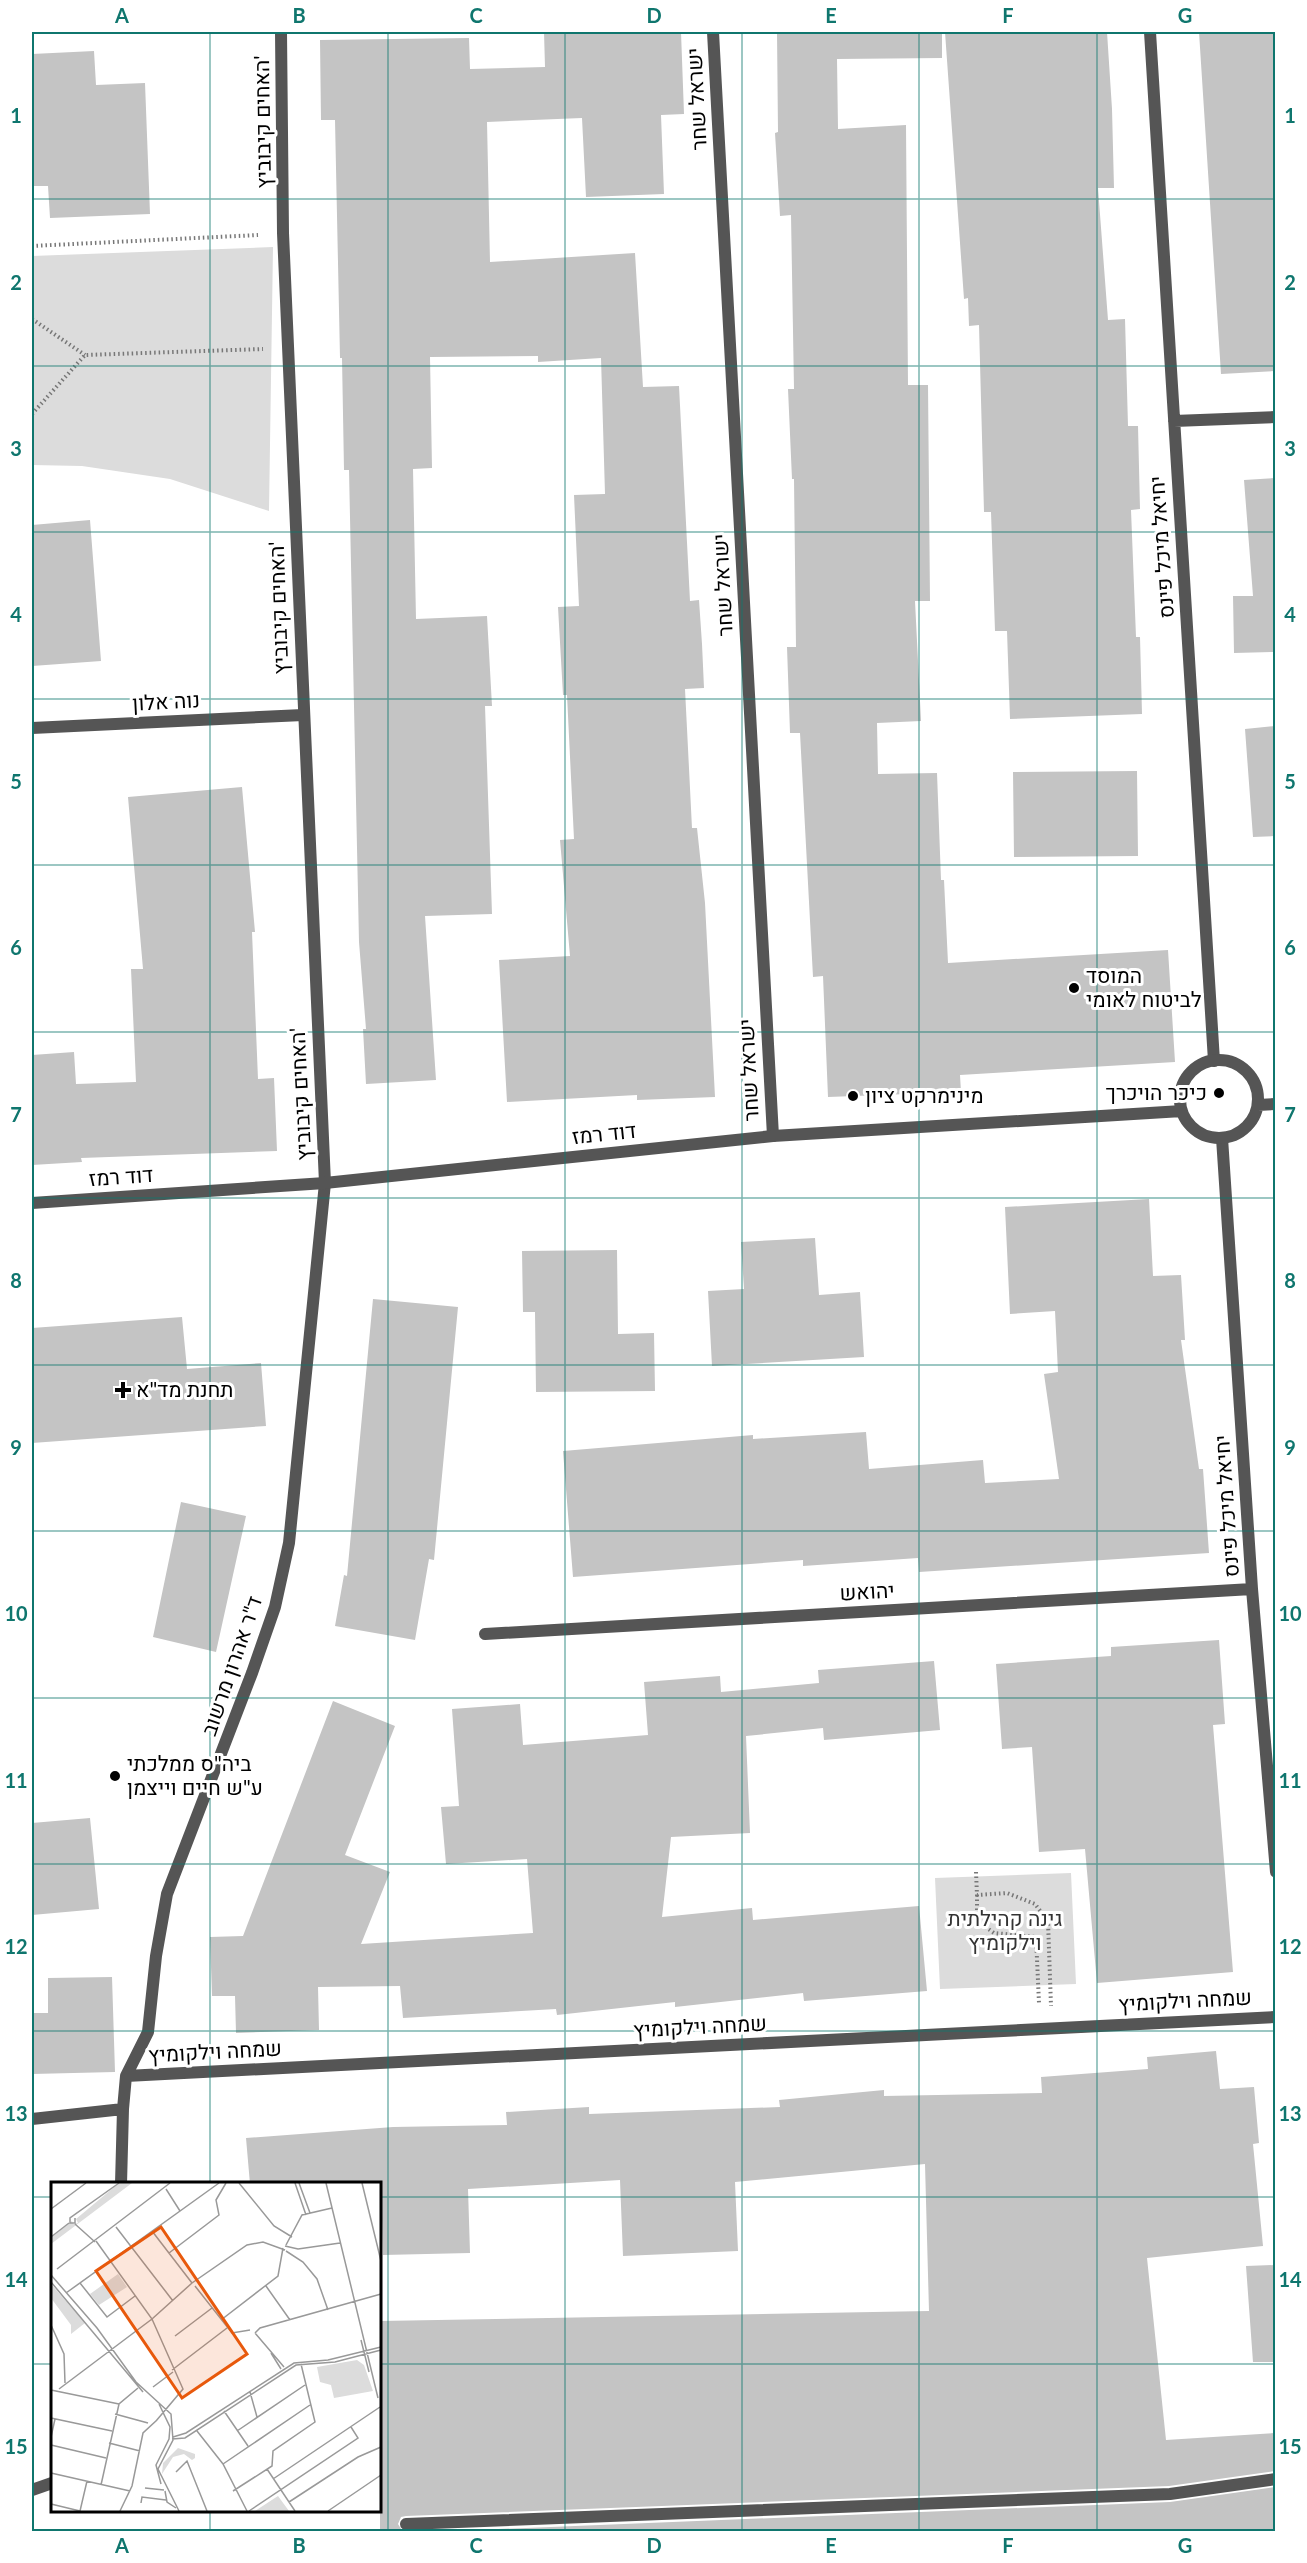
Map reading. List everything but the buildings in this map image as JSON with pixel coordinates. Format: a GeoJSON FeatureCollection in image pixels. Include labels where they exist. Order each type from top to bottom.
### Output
{"type":"FeatureCollection","features":[{"type":"Feature","properties":{"kind":"street","name":"האחים קיבוביץ'"},"geometry":{"type":"LineString","coordinates":[[281,32],[283,234],[325,1183]]}},
{"type":"Feature","properties":{"kind":"street","name":"ישראל שחר"},"geometry":{"type":"LineString","coordinates":[[713,32],[773,1136]]}},
{"type":"Feature","properties":{"kind":"street","name":"יחיאל מיכל פינס"},"geometry":{"type":"LineString","coordinates":[[1150,32],[1214,1061]]}},
{"type":"Feature","properties":{"kind":"street"},"geometry":{"type":"LineString","coordinates":[[1174,422],[1275,417]]}},
{"type":"Feature","properties":{"kind":"street","name":"נוה אלון"},"geometry":{"type":"LineString","coordinates":[[32,728],[303,715]]}},
{"type":"Feature","properties":{"kind":"street"},"geometry":{"type":"LineString","coordinates":[[1214,1061],[1226,1061],[1247,1072],[1254,1082],[1258,1105],[1254,1118],[1235,1136],[1209,1137],[1197,1132],[1188,1122],[1182,1111],[1181,1098],[1187,1079],[1201,1065],[1214,1061]]}},
{"type":"Feature","properties":{"kind":"street"},"geometry":{"type":"LineString","coordinates":[[1258,1105],[1275,1104]]}},
{"type":"Feature","properties":{"kind":"street","name":"דוד רמז"},"geometry":{"type":"LineString","coordinates":[[32,1203],[325,1183],[773,1136],[1182,1111]]}},
{"type":"Feature","properties":{"kind":"street","name":"יחיאל מיכל פינס"},"geometry":{"type":"LineString","coordinates":[[1222,1138],[1252,1589],[1275,1872]]}},
{"type":"Feature","properties":{"kind":"street","name":"ד\"ר אהרון מרשוב"},"geometry":{"type":"LineString","coordinates":[[121,2182],[126,2076],[148,2032],[156,1956],[167,1894],[275,1607],[289,1543],[325,1183]]}},
{"type":"Feature","properties":{"kind":"street","name":"יהואש"},"geometry":{"type":"LineString","coordinates":[[485,1634],[1252,1589]]}},
{"type":"Feature","properties":{"kind":"street","name":"שמחה וילקומיץ"},"geometry":{"type":"LineString","coordinates":[[126,2076],[1275,2017]]}},
{"type":"Feature","properties":{"kind":"street"},"geometry":{"type":"LineString","coordinates":[[32,2119],[123,2109]]}},
{"type":"Feature","properties":{"kind":"street"},"geometry":{"type":"LineString","coordinates":[[406,2524],[1170,2494],[1275,2479]]}},
{"type":"Feature","properties":{"kind":"street"},"geometry":{"type":"LineString","coordinates":[[32,2490],[51,2483]]}},
{"type":"Feature","properties":{"kind":"path"},"geometry":{"type":"LineString","coordinates":[[32,246],[283,234]]}},
{"type":"Feature","properties":{"kind":"path"},"geometry":{"type":"LineString","coordinates":[[32,319],[86,355],[288,349]]}},
{"type":"Feature","properties":{"kind":"path"},"geometry":{"type":"LineString","coordinates":[[32,414],[86,355]]}},
{"type":"Feature","properties":{"kind":"path"},"geometry":{"type":"LineString","coordinates":[[976,1872],[977,1921],[994,1933],[1036,1937],[1046,2028]]}},
{"type":"Feature","properties":{"kind":"path"},"geometry":{"type":"LineString","coordinates":[[976,1895],[1007,1893],[1035,1904],[1048,1921],[1046,2028]]}},
{"type":"Feature","properties":{"kind":"green space"},"geometry":{"type":"Polygon","coordinates":[[[273,247],[269,511],[170,479],[82,466],[32,465],[32,256],[273,247]]]}},
{"type":"Feature","properties":{"kind":"green space","name":"גינה קהילתית וילקומיץ"},"geometry":{"type":"Polygon","coordinates":[[[1071,1873],[1076,1984],[940,1989],[935,1878],[1071,1873]]]}},
{"type":"Feature","properties":{"kind":"place","name":"המוסד לביטוח לאומי"},"geometry":{"type":"Point","coordinates":[1074,988]}},
{"type":"Feature","properties":{"kind":"place","name":"כיכר הויכרך"},"geometry":{"type":"Point","coordinates":[1219,1093]}},
{"type":"Feature","properties":{"kind":"place","name":"מינימרקט ציון"},"geometry":{"type":"Point","coordinates":[853,1096]}},
{"type":"Feature","properties":{"kind":"place","name":"תחנת מד\"א"},"geometry":{"type":"Point","coordinates":[123,1390]}},
{"type":"Feature","properties":{"kind":"place","name":"ביה\"ס ממלכתי ע\"ש חיים וייצמן"},"geometry":{"type":"Point","coordinates":[115,1776]}}]}
